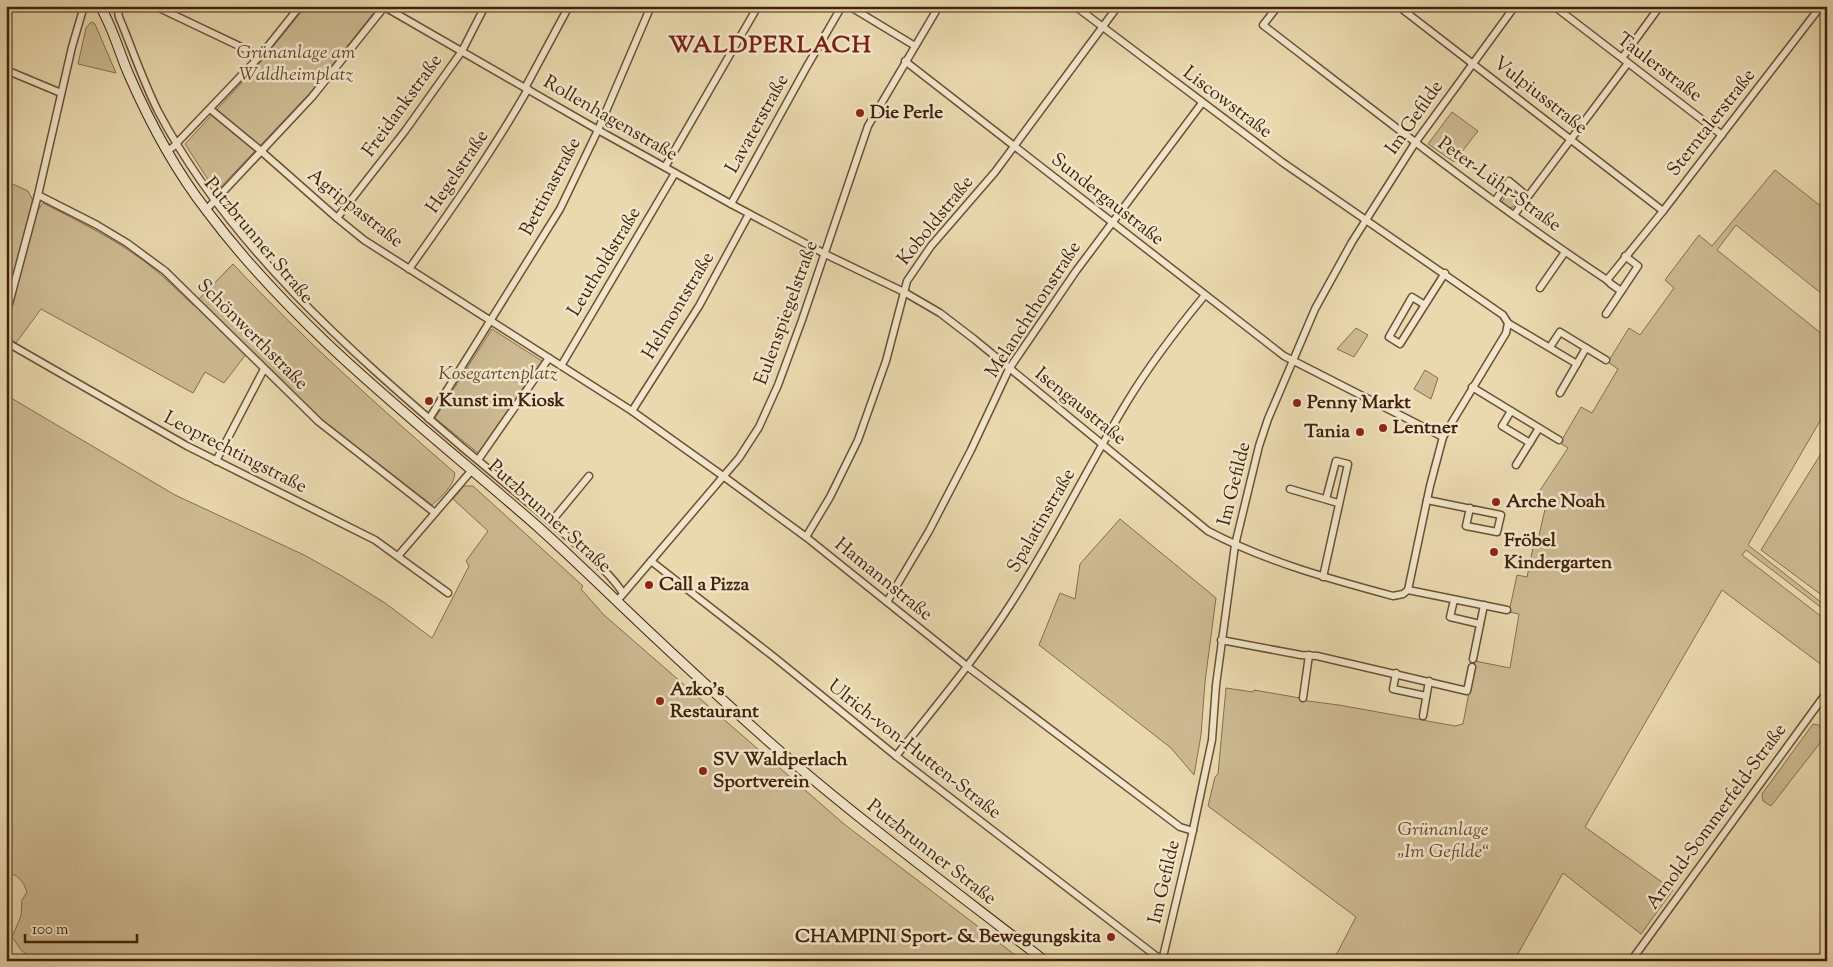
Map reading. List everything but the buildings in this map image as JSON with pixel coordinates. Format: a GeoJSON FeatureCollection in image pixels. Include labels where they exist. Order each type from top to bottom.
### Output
{"type":"FeatureCollection","features":[{"type":"Feature","properties":{"kind":"main road","name":"Putzbrunner Straße"},"geometry":{"type":"LineString","coordinates":[[100,6],[144,107],[167,151],[206,210],[263,278],[309,325],[384,394],[544,532],[767,740],[852,812],[1045,961]]}},
{"type":"Feature","properties":{"kind":"street"},"geometry":{"type":"LineString","coordinates":[[6,315],[9,291],[38,195],[61,93],[84,6]]}},
{"type":"Feature","properties":{"kind":"street","name":"Putzbrunner Straße"},"geometry":{"type":"LineString","coordinates":[[117,6],[128,38],[158,109],[177,143],[214,201],[287,286],[360,358],[551,522],[617,584],[623,593]]}},
{"type":"Feature","properties":{"kind":"street"},"geometry":{"type":"LineString","coordinates":[[155,6],[260,56]]}},
{"type":"Feature","properties":{"kind":"street"},"geometry":{"type":"LineString","coordinates":[[167,151],[177,143],[260,56],[300,6]]}},
{"type":"Feature","properties":{"kind":"street"},"geometry":{"type":"LineString","coordinates":[[206,210],[312,97],[384,6]]}},
{"type":"Feature","properties":{"kind":"street","name":"Rollenhagenstraße"},"geometry":{"type":"LineString","coordinates":[[384,6],[598,130],[825,254]]}},
{"type":"Feature","properties":{"kind":"street","name":"Freidankstraße"},"geometry":{"type":"LineString","coordinates":[[337,218],[405,131],[462,51],[486,6]]}},
{"type":"Feature","properties":{"kind":"street","name":"Hegelstraße"},"geometry":{"type":"LineString","coordinates":[[409,269],[503,132],[569,6]]}},
{"type":"Feature","properties":{"kind":"street","name":"Bettinastraße"},"geometry":{"type":"LineString","coordinates":[[492,321],[560,209],[598,130],[652,6]]}},
{"type":"Feature","properties":{"kind":"street"},"geometry":{"type":"LineString","coordinates":[[664,167],[758,6]]}},
{"type":"Feature","properties":{"kind":"street","name":"Lavaterstraße"},"geometry":{"type":"LineString","coordinates":[[731,204],[842,6]]}},
{"type":"Feature","properties":{"kind":"street"},"geometry":{"type":"LineString","coordinates":[[849,6],[915,46]]}},
{"type":"Feature","properties":{"kind":"street","name":"Eulenspiegelstraße"},"geometry":{"type":"LineString","coordinates":[[617,601],[739,458],[759,427],[778,385],[868,126],[939,6]]}},
{"type":"Feature","properties":{"kind":"street","name":"Liscowstraße"},"geometry":{"type":"LineString","coordinates":[[1075,6],[1282,162],[1504,315],[1508,323],[1577,364]]}},
{"type":"Feature","properties":{"kind":"street","name":"Koboldstraße"},"geometry":{"type":"LineString","coordinates":[[806,537],[830,498],[858,440],[886,361],[908,281],[931,246],[995,172],[1118,6]]}},
{"type":"Feature","properties":{"kind":"street","name":"Peter-Lühr-Straße"},"geometry":{"type":"LineString","coordinates":[[1278,6],[1263,25],[1415,143],[1514,216],[1607,280]]}},
{"type":"Feature","properties":{"kind":"street","name":"Vulpiusstraße"},"geometry":{"type":"LineString","coordinates":[[1398,6],[1663,211]]}},
{"type":"Feature","properties":{"kind":"street","name":"Im Gefilde"},"geometry":{"type":"LineString","coordinates":[[1162,960],[1193,831],[1212,740],[1221,640],[1235,545],[1259,446],[1276,398],[1315,309],[1365,220],[1415,143],[1515,6]]}},
{"type":"Feature","properties":{"kind":"street","name":"Taulerstraße"},"geometry":{"type":"LineString","coordinates":[[1554,6],[1722,135]]}},
{"type":"Feature","properties":{"kind":"street"},"geometry":{"type":"LineString","coordinates":[[1622,58],[1660,6]]}},
{"type":"Feature","properties":{"kind":"street","name":"Sterntalerstraße"},"geometry":{"type":"LineString","coordinates":[[1607,280],[1663,211],[1821,6]]}},
{"type":"Feature","properties":{"kind":"street"},"geometry":{"type":"LineString","coordinates":[[112,30],[128,38]]}},
{"type":"Feature","properties":{"kind":"street","name":"Sundergaustraße"},"geometry":{"type":"LineString","coordinates":[[905,62],[1284,356],[1443,437]]}},
{"type":"Feature","properties":{"kind":"street"},"geometry":{"type":"LineString","coordinates":[[1514,216],[1570,138],[1628,63]]}},
{"type":"Feature","properties":{"kind":"street"},"geometry":{"type":"LineString","coordinates":[[6,70],[61,93]]}},
{"type":"Feature","properties":{"kind":"street","name":"Melanchthonstraße"},"geometry":{"type":"LineString","coordinates":[[888,602],[971,450],[1010,369],[1041,320],[1111,222],[1202,103]]}},
{"type":"Feature","properties":{"kind":"street","name":"Agrippastraße"},"geometry":{"type":"LineString","coordinates":[[210,109],[364,240],[492,321]]}},
{"type":"Feature","properties":{"kind":"street","name":"Leutholdstraße"},"geometry":{"type":"LineString","coordinates":[[561,366],[675,173]]}},
{"type":"Feature","properties":{"kind":"street"},"geometry":{"type":"LineString","coordinates":[[1495,201],[1509,181],[1528,196]]}},
{"type":"Feature","properties":{"kind":"street","name":"Schönwerthstraße"},"geometry":{"type":"LineString","coordinates":[[38,195],[97,225],[146,256],[182,286],[319,422],[434,512]]}},
{"type":"Feature","properties":{"kind":"street","name":"Helmontstraße"},"geometry":{"type":"LineString","coordinates":[[632,411],[698,306],[749,214]]}},
{"type":"Feature","properties":{"kind":"street","name":"Peter-Lühr-Straße"},"geometry":{"type":"LineString","coordinates":[[1540,288],[1565,252]]}},
{"type":"Feature","properties":{"kind":"street","name":"Isengaustraße"},"geometry":{"type":"LineString","coordinates":[[825,254],[904,292],[940,314],[1208,531],[1235,545],[1323,577],[1394,596],[1403,594],[1408,590]]}},
{"type":"Feature","properties":{"kind":"street"},"geometry":{"type":"LineString","coordinates":[[1606,314],[1638,266],[1625,256]]}},
{"type":"Feature","properties":{"kind":"street"},"geometry":{"type":"LineString","coordinates":[[1425,305],[1412,297],[1389,337],[1400,344],[1425,305],[1444,273]]}},
{"type":"Feature","properties":{"kind":"street"},"geometry":{"type":"LineString","coordinates":[[1607,280],[1620,291]]}},
{"type":"Feature","properties":{"kind":"street","name":"Spalatinstraße"},"geometry":{"type":"LineString","coordinates":[[896,756],[968,667],[1052,537],[1102,445],[1140,382],[1177,329],[1205,295]]}},
{"type":"Feature","properties":{"kind":"street"},"geometry":{"type":"LineString","coordinates":[[429,419],[492,321],[549,358],[478,460]]}},
{"type":"Feature","properties":{"kind":"street"},"geometry":{"type":"LineString","coordinates":[[1507,610],[1408,590],[1427,500],[1443,437],[1506,333],[1508,323]]}},
{"type":"Feature","properties":{"kind":"street"},"geometry":{"type":"LineString","coordinates":[[1550,347],[1560,332],[1606,360]]}},
{"type":"Feature","properties":{"kind":"street","name":"Leoprechtingstraße"},"geometry":{"type":"LineString","coordinates":[[6,342],[216,461],[375,540],[448,593]]}},
{"type":"Feature","properties":{"kind":"street"},"geometry":{"type":"LineString","coordinates":[[1560,393],[1586,348]]}},
{"type":"Feature","properties":{"kind":"street","name":"Hamannstraße"},"geometry":{"type":"LineString","coordinates":[[549,358],[632,411],[724,476],[806,537],[968,667],[1180,827],[1193,831]]}},
{"type":"Feature","properties":{"kind":"street"},"geometry":{"type":"LineString","coordinates":[[216,461],[264,369]]}},
{"type":"Feature","properties":{"kind":"street"},"geometry":{"type":"LineString","coordinates":[[1472,387],[1559,440]]}},
{"type":"Feature","properties":{"kind":"street"},"geometry":{"type":"LineString","coordinates":[[1511,411],[1502,426],[1530,443]]}},
{"type":"Feature","properties":{"kind":"street"},"geometry":{"type":"LineString","coordinates":[[1516,466],[1539,428]]}},
{"type":"Feature","properties":{"kind":"street"},"geometry":{"type":"LineString","coordinates":[[1323,577],[1348,464],[1336,461],[1326,499]]}},
{"type":"Feature","properties":{"kind":"street"},"geometry":{"type":"LineString","coordinates":[[398,556],[472,470]]}},
{"type":"Feature","properties":{"kind":"street"},"geometry":{"type":"LineString","coordinates":[[551,522],[589,476]]}},
{"type":"Feature","properties":{"kind":"street"},"geometry":{"type":"LineString","coordinates":[[1290,490],[1338,503]]}},
{"type":"Feature","properties":{"kind":"street"},"geometry":{"type":"LineString","coordinates":[[1427,500],[1470,508],[1501,515],[1497,532],[1466,526],[1470,508]]}},
{"type":"Feature","properties":{"kind":"street","name":"Ulrich-von-Hutten-Straße"},"geometry":{"type":"LineString","coordinates":[[651,561],[896,756],[1162,960]]}},
{"type":"Feature","properties":{"kind":"street"},"geometry":{"type":"LineString","coordinates":[[1454,600],[1450,617],[1480,624]]}},
{"type":"Feature","properties":{"kind":"street"},"geometry":{"type":"LineString","coordinates":[[1473,659],[1484,605]]}},
{"type":"Feature","properties":{"kind":"street"},"geometry":{"type":"LineString","coordinates":[[1221,640],[1309,655],[1396,673],[1468,691],[1472,667]]}},
{"type":"Feature","properties":{"kind":"street"},"geometry":{"type":"LineString","coordinates":[[1303,698],[1309,655]]}},
{"type":"Feature","properties":{"kind":"street"},"geometry":{"type":"LineString","coordinates":[[1396,673],[1393,689],[1426,696]]}},
{"type":"Feature","properties":{"kind":"street"},"geometry":{"type":"LineString","coordinates":[[1422,716],[1429,681]]}},
{"type":"Feature","properties":{"kind":"street","name":"Arnold-Sommerfeld-Straße"},"geometry":{"type":"LineString","coordinates":[[1631,961],[1827,692]]}},
{"type":"Feature","properties":{"kind":"green space","name":"Grünanlage am Waldheimplatz"},"geometry":{"type":"Polygon","coordinates":[[[306,6],[379,6],[309,94],[216,192],[185,144],[258,65],[306,6]]]}},
{"type":"Feature","properties":{"kind":"green space"},"geometry":{"type":"Polygon","coordinates":[[[91,22],[95,24],[116,73],[78,64],[86,28],[91,22]]]}},
{"type":"Feature","properties":{"kind":"green space"},"geometry":{"type":"Polygon","coordinates":[[[1452,112],[1478,131],[1454,162],[1428,144],[1452,112]]]}},
{"type":"Feature","properties":{"kind":"green space","name":"Grünanlage „Im Gefilde“"},"geometry":{"type":"Polygon","coordinates":[[[1775,170],[1827,211],[1827,298],[1736,225],[1717,250],[1827,338],[1827,409],[1748,545],[1827,607],[1827,612],[1746,550],[1742,555],[1827,621],[1827,669],[1722,590],[1585,827],[1673,890],[1641,934],[1563,873],[1514,961],[1333,961],[1356,917],[1208,806],[1215,777],[1218,774],[1226,688],[1253,692],[1254,690],[1300,698],[1300,700],[1339,705],[1455,726],[1463,724],[1475,661],[1510,668],[1519,614],[1509,612],[1517,575],[1527,577],[1534,543],[1538,540],[1546,505],[1535,498],[1568,448],[1560,443],[1581,407],[1592,413],[1618,369],[1608,362],[1629,328],[1640,335],[1674,288],[1665,280],[1699,235],[1712,246],[1775,170]]]}},
{"type":"Feature","properties":{"kind":"green space"},"geometry":{"type":"Polygon","coordinates":[[[6,181],[28,191],[38,210],[43,203],[120,245],[157,271],[193,305],[233,264],[341,372],[455,473],[450,487],[432,505],[322,420],[250,349],[224,383],[205,372],[193,393],[41,309],[16,343],[6,335],[16,290],[6,286],[6,181]]]}},
{"type":"Feature","properties":{"kind":"green space"},"geometry":{"type":"Polygon","coordinates":[[[1511,189],[1521,197],[1517,204],[1511,208],[1502,201],[1511,189]]]}},
{"type":"Feature","properties":{"kind":"green space"},"geometry":{"type":"Polygon","coordinates":[[[1356,328],[1368,335],[1354,357],[1337,349],[1356,328]]]}},
{"type":"Feature","properties":{"kind":"green space","name":"Kosegartenplatz"},"geometry":{"type":"Polygon","coordinates":[[[492,329],[542,361],[478,453],[435,418],[492,329]]]}},
{"type":"Feature","properties":{"kind":"green space"},"geometry":{"type":"Polygon","coordinates":[[[1425,370],[1438,378],[1431,399],[1414,389],[1425,370]]]}},
{"type":"Feature","properties":{"kind":"green space"},"geometry":{"type":"Polygon","coordinates":[[[6,395],[175,495],[304,555],[342,576],[385,603],[432,638],[469,566],[466,561],[488,531],[453,499],[464,486],[473,486],[583,586],[581,589],[604,615],[844,824],[1023,961],[35,961],[21,950],[12,937],[21,916],[22,900],[27,892],[20,879],[6,873],[6,395]]]}},
{"type":"Feature","properties":{"kind":"green space"},"geometry":{"type":"Polygon","coordinates":[[[1827,444],[1827,599],[1761,550],[1827,444]]]}},
{"type":"Feature","properties":{"kind":"green space"},"geometry":{"type":"Polygon","coordinates":[[[1120,519],[1216,598],[1205,682],[1201,735],[1194,775],[1171,748],[1039,645],[1060,593],[1075,599],[1080,564],[1120,519]]]}},
{"type":"Feature","properties":{"kind":"green space"},"geometry":{"type":"Polygon","coordinates":[[[1813,724],[1827,731],[1827,734],[1771,806],[1763,801],[1762,794],[1813,724]]]}},
{"type":"Feature","properties":{"kind":"place","name":"Die Perle"},"geometry":{"type":"Point","coordinates":[860,113]}},
{"type":"Feature","properties":{"kind":"place","name":"Kunst im Kiosk"},"geometry":{"type":"Point","coordinates":[429,401]}},
{"type":"Feature","properties":{"kind":"place","name":"Penny Markt"},"geometry":{"type":"Point","coordinates":[1297,403]}},
{"type":"Feature","properties":{"kind":"place","name":"Lentner"},"geometry":{"type":"Point","coordinates":[1383,428]}},
{"type":"Feature","properties":{"kind":"place","name":"Tania"},"geometry":{"type":"Point","coordinates":[1360,432]}},
{"type":"Feature","properties":{"kind":"place","name":"Arche Noah"},"geometry":{"type":"Point","coordinates":[1496,502]}},
{"type":"Feature","properties":{"kind":"place","name":"Fröbel Kindergarten"},"geometry":{"type":"Point","coordinates":[1494,552]}},
{"type":"Feature","properties":{"kind":"place","name":"Call a Pizza"},"geometry":{"type":"Point","coordinates":[649,585]}},
{"type":"Feature","properties":{"kind":"place","name":"Azko's Restaurant"},"geometry":{"type":"Point","coordinates":[660,701]}},
{"type":"Feature","properties":{"kind":"place","name":"SV Waldperlach Sportverein"},"geometry":{"type":"Point","coordinates":[703,771]}},
{"type":"Feature","properties":{"kind":"place","name":"CHAMPINI Sport- & Bewegungskita"},"geometry":{"type":"Point","coordinates":[1111,937]}},
{"type":"Feature","properties":{"kind":"district","name":"WALDPERLACH"},"geometry":{"type":"Point","coordinates":[770,46]}}]}
